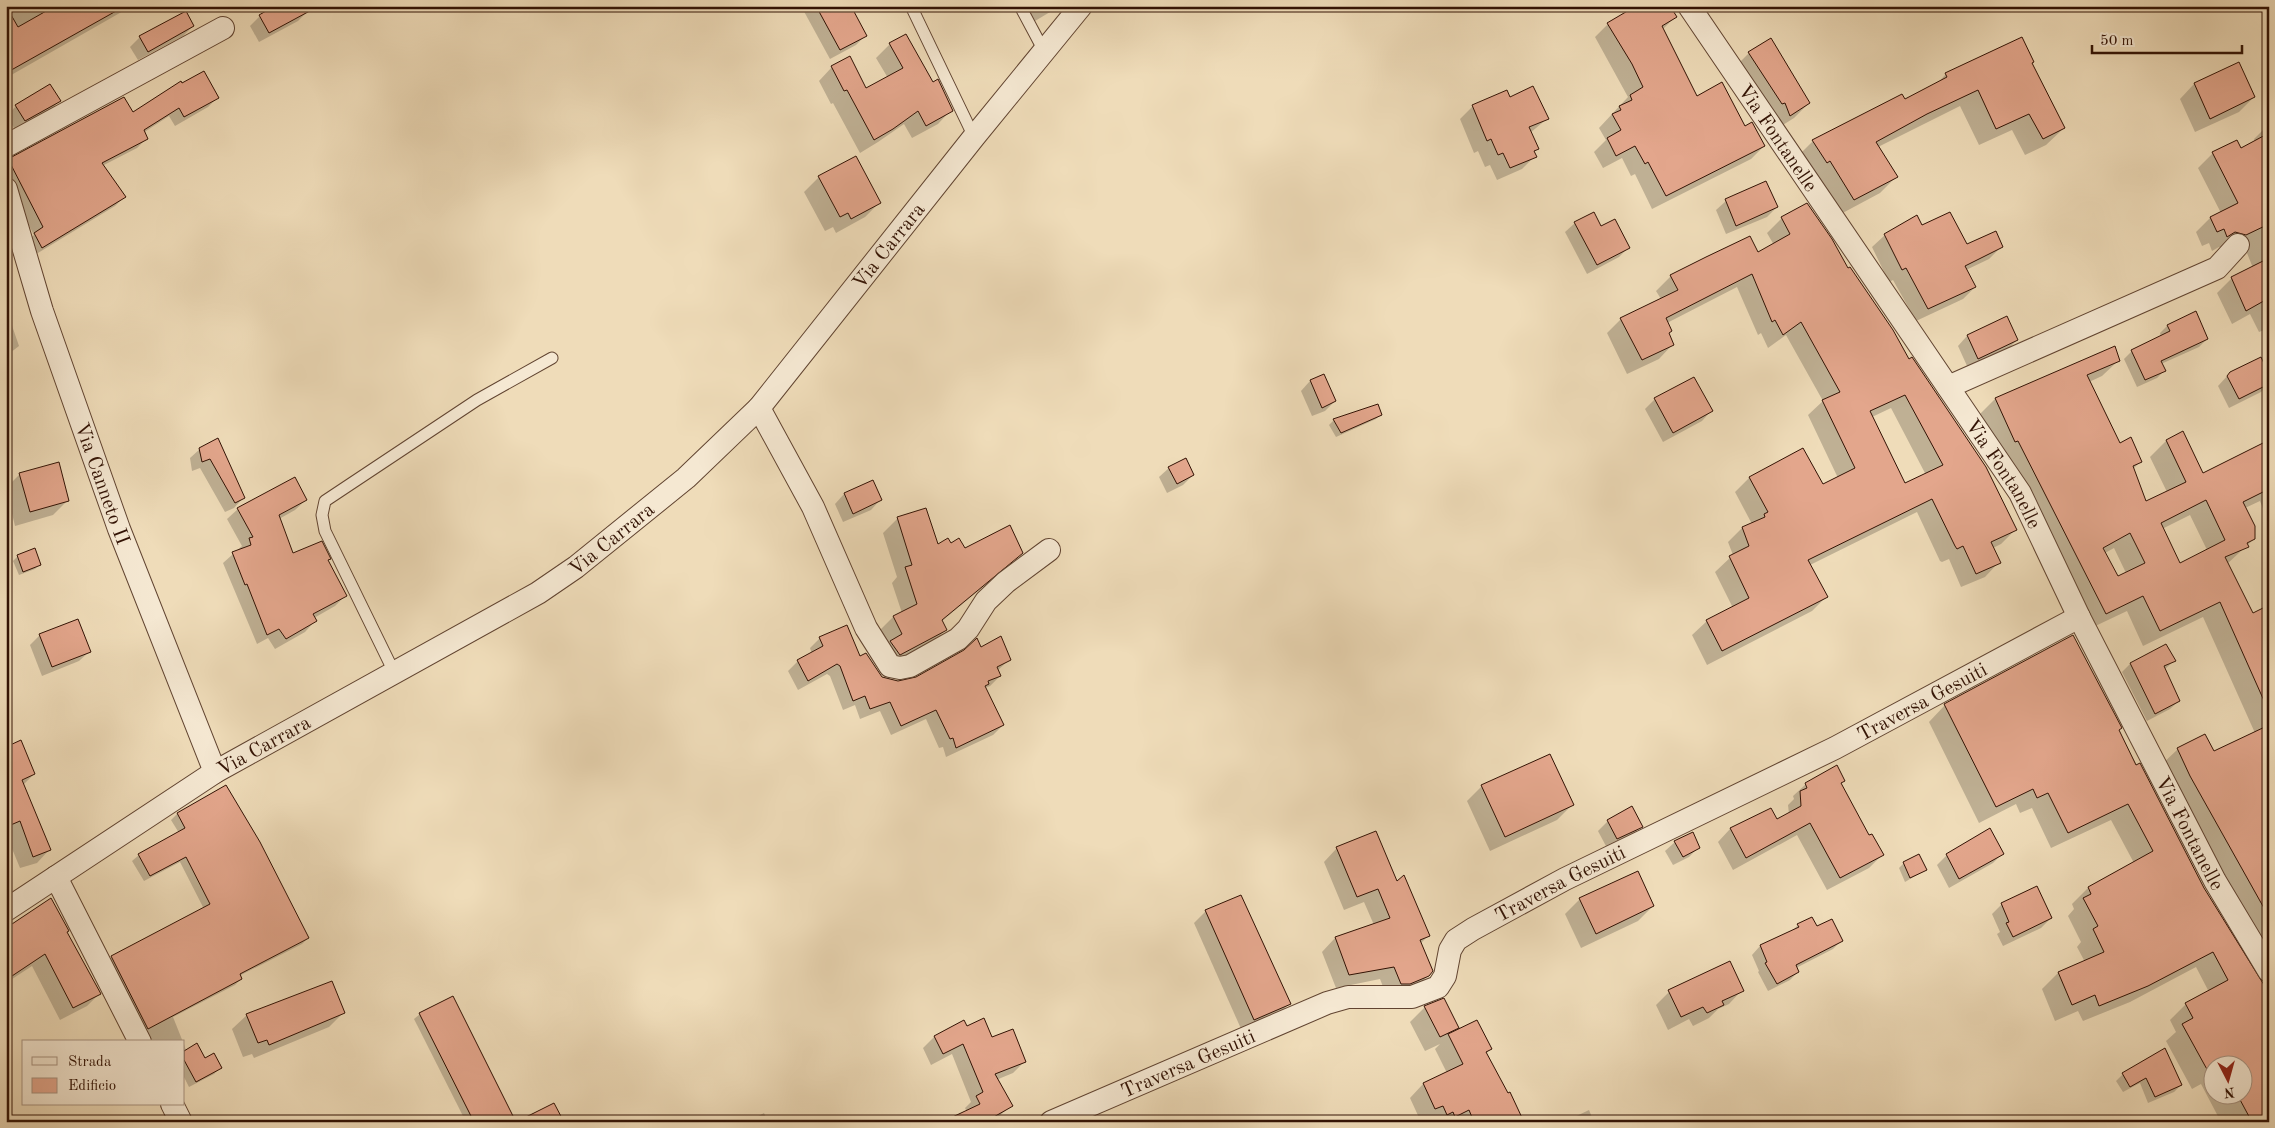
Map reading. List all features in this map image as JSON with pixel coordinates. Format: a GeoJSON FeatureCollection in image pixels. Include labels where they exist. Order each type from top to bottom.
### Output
{"type":"FeatureCollection","features":[{"type":"Feature","properties":{"kind":"street","name":"Via Carrara"},"geometry":{"type":"LineString","coordinates":[[6,910],[216,772],[538,593],[576,567],[686,478],[759,408],[974,136],[1081,6]]}},
{"type":"Feature","properties":{"kind":"street","name":"Via Fontanelle"},"geometry":{"type":"LineString","coordinates":[[1689,6],[2020,493],[2079,617],[2215,881],[2269,971]]}},
{"type":"Feature","properties":{"kind":"street"},"geometry":{"type":"LineString","coordinates":[[6,146],[223,28]]}},
{"type":"Feature","properties":{"kind":"street","name":"Via Canneto II"},"geometry":{"type":"LineString","coordinates":[[6,189],[42,311],[115,520],[216,772]]}},
{"type":"Feature","properties":{"kind":"street"},"geometry":{"type":"LineString","coordinates":[[1948,387],[2217,268],[2238,245]]}},
{"type":"Feature","properties":{"kind":"street"},"geometry":{"type":"LineString","coordinates":[[759,408],[813,507],[866,628],[890,666],[900,668],[910,666],[958,639],[968,629],[986,601],[1006,582],[1049,550]]}},
{"type":"Feature","properties":{"kind":"street","name":"Traversa Gesuiti"},"geometry":{"type":"LineString","coordinates":[[1051,1122],[1327,1003],[1348,997],[1412,997],[1438,987],[1444,976],[1450,950],[1456,940],[1473,929],[1565,879],[1835,748],[2079,617]]}},
{"type":"Feature","properties":{"kind":"street"},"geometry":{"type":"LineString","coordinates":[[56,877],[139,1040]]}},
{"type":"Feature","properties":{"kind":"street"},"geometry":{"type":"LineString","coordinates":[[173,1106],[181,1122]]}},
{"type":"Feature","properties":{"kind":"lane"},"geometry":{"type":"LineString","coordinates":[[912,6],[974,136]]}},
{"type":"Feature","properties":{"kind":"lane"},"geometry":{"type":"LineString","coordinates":[[1020,6],[1044,51]]}},
{"type":"Feature","properties":{"kind":"lane"},"geometry":{"type":"LineString","coordinates":[[395,674],[325,531],[322,515],[325,501],[477,400],[552,358]]}},
{"type":"Feature","properties":{"kind":"building"},"geometry":{"type":"Polygon","coordinates":[[[6,6],[18,27],[55,6],[125,6],[6,73],[6,6]]]}},
{"type":"Feature","properties":{"kind":"building"},"geometry":{"type":"Polygon","coordinates":[[[275,6],[319,6],[269,33],[259,15],[275,6]]]}},
{"type":"Feature","properties":{"kind":"building"},"geometry":{"type":"Polygon","coordinates":[[[816,6],[851,6],[867,36],[840,50],[816,6]]]}},
{"type":"Feature","properties":{"kind":"building"},"geometry":{"type":"Polygon","coordinates":[[[1636,6],[1670,6],[1677,17],[1662,26],[1697,96],[1722,82],[1745,126],[1752,122],[1765,146],[1666,196],[1648,162],[1645,164],[1635,146],[1616,156],[1607,138],[1621,130],[1612,114],[1621,110],[1619,106],[1632,100],[1630,95],[1643,87],[1632,64],[1607,23],[1636,6]]]}},
{"type":"Feature","properties":{"kind":"building"},"geometry":{"type":"Polygon","coordinates":[[[186,11],[194,26],[148,52],[139,36],[186,11]]]}},
{"type":"Feature","properties":{"kind":"building"},"geometry":{"type":"Polygon","coordinates":[[[906,34],[933,82],[938,79],[953,111],[926,126],[918,111],[874,140],[847,90],[844,91],[831,66],[850,56],[866,88],[903,68],[889,43],[906,34]]]}},
{"type":"Feature","properties":{"kind":"building"},"geometry":{"type":"Polygon","coordinates":[[[2022,37],[2034,62],[2032,63],[2065,128],[2043,139],[2029,114],[1996,129],[1978,90],[1927,114],[1876,142],[1898,177],[1854,200],[1830,161],[1827,163],[1812,140],[1902,94],[1905,99],[1947,77],[1945,73],[2022,37]]]}},
{"type":"Feature","properties":{"kind":"building"},"geometry":{"type":"Polygon","coordinates":[[[1771,38],[1810,103],[1790,116],[1785,103],[1782,104],[1748,52],[1771,38]]]}},
{"type":"Feature","properties":{"kind":"building"},"geometry":{"type":"Polygon","coordinates":[[[2239,62],[2255,97],[2210,119],[2194,83],[2239,62]]]}},
{"type":"Feature","properties":{"kind":"building"},"geometry":{"type":"Polygon","coordinates":[[[204,71],[219,98],[184,117],[179,108],[144,130],[148,139],[102,163],[126,197],[42,248],[34,233],[43,227],[8,159],[124,97],[133,112],[181,81],[182,83],[204,71]]]}},
{"type":"Feature","properties":{"kind":"building"},"geometry":{"type":"Polygon","coordinates":[[[50,84],[61,101],[25,121],[15,105],[50,84]]]}},
{"type":"Feature","properties":{"kind":"building"},"geometry":{"type":"Polygon","coordinates":[[[1533,86],[1549,119],[1529,127],[1539,149],[1534,151],[1537,157],[1510,168],[1503,153],[1498,155],[1491,139],[1487,141],[1472,105],[1507,90],[1510,97],[1533,86]]]}},
{"type":"Feature","properties":{"kind":"building"},"geometry":{"type":"Polygon","coordinates":[[[2269,133],[2269,224],[2246,235],[2235,232],[2227,237],[2224,229],[2217,232],[2210,217],[2238,203],[2212,152],[2237,140],[2241,148],[2269,133]]]}},
{"type":"Feature","properties":{"kind":"building"},"geometry":{"type":"Polygon","coordinates":[[[856,156],[881,203],[851,219],[848,213],[840,217],[818,176],[856,156]]]}},
{"type":"Feature","properties":{"kind":"building"},"geometry":{"type":"Polygon","coordinates":[[[1766,181],[1778,207],[1736,226],[1725,199],[1766,181]]]}},
{"type":"Feature","properties":{"kind":"building"},"geometry":{"type":"Polygon","coordinates":[[[1807,203],[1832,239],[1848,268],[1850,267],[1893,330],[1909,359],[1912,357],[1986,467],[2017,530],[1991,542],[2001,563],[1976,574],[1963,546],[1957,549],[1955,546],[1932,499],[1808,560],[1828,597],[1722,651],[1706,620],[1749,598],[1729,556],[1749,546],[1742,527],[1765,517],[1764,514],[1768,512],[1749,477],[1803,448],[1823,484],[1855,468],[1822,400],[1840,392],[1801,322],[1783,335],[1775,320],[1772,322],[1752,274],[1666,318],[1672,331],[1669,333],[1674,345],[1642,360],[1620,318],[1678,290],[1670,275],[1706,257],[1750,236],[1758,252],[1790,234],[1781,217],[1807,203]],[[1905,395],[1870,411],[1905,483],[1943,465],[1905,395]]]}},
{"type":"Feature","properties":{"kind":"building"},"geometry":{"type":"Polygon","coordinates":[[[1594,212],[1601,226],[1615,219],[1630,248],[1597,265],[1574,222],[1594,212]]]}},
{"type":"Feature","properties":{"kind":"building"},"geometry":{"type":"Polygon","coordinates":[[[1950,212],[1967,244],[1996,231],[2003,247],[1965,266],[1976,287],[1928,309],[1906,268],[1902,270],[1884,234],[1917,215],[1922,225],[1950,212]]]}},
{"type":"Feature","properties":{"kind":"building"},"geometry":{"type":"Polygon","coordinates":[[[2269,258],[2269,298],[2246,311],[2231,277],[2269,258]]]}},
{"type":"Feature","properties":{"kind":"building"},"geometry":{"type":"Polygon","coordinates":[[[2196,311],[2208,339],[2161,361],[2166,371],[2145,380],[2131,350],[2170,331],[2167,325],[2196,311]]]}},
{"type":"Feature","properties":{"kind":"building"},"geometry":{"type":"Polygon","coordinates":[[[2007,316],[2018,340],[1978,359],[1967,335],[2007,316]]]}},
{"type":"Feature","properties":{"kind":"building"},"geometry":{"type":"Polygon","coordinates":[[[2115,346],[2120,361],[2087,375],[2120,443],[2131,437],[2142,462],[2133,466],[2146,501],[2186,482],[2166,440],[2183,431],[2203,473],[2269,440],[2269,489],[2243,502],[2255,526],[2255,539],[2247,543],[2249,547],[2225,557],[2253,613],[2269,605],[2269,712],[2220,602],[2160,631],[2143,596],[2106,614],[2018,441],[2015,442],[1995,398],[2115,346]],[[2206,500],[2161,523],[2180,563],[2225,540],[2206,500]],[[2130,533],[2103,548],[2118,576],[2145,563],[2130,533]]]}},
{"type":"Feature","properties":{"kind":"building"},"geometry":{"type":"Polygon","coordinates":[[[2261,357],[2269,374],[2269,384],[2239,399],[2227,376],[2230,372],[2261,357]]]}},
{"type":"Feature","properties":{"kind":"building"},"geometry":{"type":"Polygon","coordinates":[[[1324,374],[1336,401],[1322,408],[1310,380],[1324,374]]]}},
{"type":"Feature","properties":{"kind":"building"},"geometry":{"type":"Polygon","coordinates":[[[1694,377],[1713,411],[1673,433],[1654,398],[1694,377]]]}},
{"type":"Feature","properties":{"kind":"building"},"geometry":{"type":"Polygon","coordinates":[[[1378,404],[1382,415],[1341,433],[1333,419],[1378,404]]]}},
{"type":"Feature","properties":{"kind":"building"},"geometry":{"type":"Polygon","coordinates":[[[218,438],[245,498],[235,503],[210,459],[202,462],[199,448],[218,438]]]}},
{"type":"Feature","properties":{"kind":"building"},"geometry":{"type":"Polygon","coordinates":[[[1186,458],[1194,475],[1177,484],[1168,467],[1186,458]]]}},
{"type":"Feature","properties":{"kind":"building"},"geometry":{"type":"Polygon","coordinates":[[[59,462],[69,501],[30,512],[19,473],[59,462]]]}},
{"type":"Feature","properties":{"kind":"building"},"geometry":{"type":"Polygon","coordinates":[[[295,477],[307,500],[279,515],[293,553],[322,541],[331,559],[328,560],[347,596],[313,614],[317,621],[286,639],[279,629],[267,635],[232,552],[251,545],[249,538],[253,537],[237,508],[295,477]]]}},
{"type":"Feature","properties":{"kind":"building"},"geometry":{"type":"Polygon","coordinates":[[[873,480],[882,500],[853,514],[844,493],[873,480]]]}},
{"type":"Feature","properties":{"kind":"building"},"geometry":{"type":"Polygon","coordinates":[[[926,508],[938,544],[948,538],[951,543],[959,538],[965,548],[1010,525],[1023,553],[942,620],[947,630],[900,655],[890,641],[902,634],[893,616],[917,604],[905,567],[912,565],[897,517],[926,508]]]}},
{"type":"Feature","properties":{"kind":"building"},"geometry":{"type":"Polygon","coordinates":[[[35,548],[41,565],[23,572],[17,555],[35,548]]]}},
{"type":"Feature","properties":{"kind":"building"},"geometry":{"type":"Polygon","coordinates":[[[78,619],[91,652],[52,667],[39,634],[78,619]]]}},
{"type":"Feature","properties":{"kind":"building"},"geometry":{"type":"Polygon","coordinates":[[[847,625],[860,656],[866,653],[882,677],[898,681],[916,677],[964,650],[977,638],[981,647],[1001,636],[1011,660],[997,667],[1001,676],[988,681],[989,684],[985,686],[1004,725],[956,748],[953,738],[950,739],[936,710],[901,726],[890,702],[870,709],[865,696],[853,701],[840,666],[837,664],[808,681],[797,660],[823,646],[819,637],[847,625]]]}},
{"type":"Feature","properties":{"kind":"building"},"geometry":{"type":"Polygon","coordinates":[[[2073,635],[2122,728],[2119,730],[2136,765],[2140,763],[2204,888],[2269,993],[2269,1122],[2252,1122],[2243,1106],[2252,1106],[2252,1056],[2202,1056],[2202,1060],[2182,1024],[2193,1018],[2185,1003],[2228,980],[2213,952],[2148,986],[2099,1006],[2095,995],[2072,1005],[2058,972],[2104,952],[2093,929],[2098,926],[2083,898],[2091,894],[2088,887],[2153,851],[2128,804],[2068,833],[2048,793],[2037,798],[2033,789],[1996,807],[1944,704],[2073,635]]]}},
{"type":"Feature","properties":{"kind":"building"},"geometry":{"type":"Polygon","coordinates":[[[2166,644],[2176,661],[2164,666],[2180,701],[2155,714],[2130,663],[2166,644]]]}},
{"type":"Feature","properties":{"kind":"building"},"geometry":{"type":"Polygon","coordinates":[[[2269,725],[2269,917],[2190,776],[2177,748],[2205,734],[2214,751],[2269,725]]]}},
{"type":"Feature","properties":{"kind":"building"},"geometry":{"type":"Polygon","coordinates":[[[21,740],[35,774],[22,780],[51,850],[33,857],[20,821],[6,827],[6,742],[8,746],[21,740]]]}},
{"type":"Feature","properties":{"kind":"building"},"geometry":{"type":"Polygon","coordinates":[[[1550,754],[1574,805],[1505,837],[1481,785],[1550,754]]]}},
{"type":"Feature","properties":{"kind":"building"},"geometry":{"type":"Polygon","coordinates":[[[1837,765],[1845,781],[1841,783],[1869,835],[1872,834],[1884,855],[1840,878],[1810,823],[1746,858],[1730,828],[1771,808],[1777,819],[1801,806],[1800,791],[1807,788],[1805,783],[1837,765]]]}},
{"type":"Feature","properties":{"kind":"building"},"geometry":{"type":"Polygon","coordinates":[[[226,785],[260,842],[309,938],[240,974],[242,979],[148,1029],[111,956],[210,904],[186,857],[150,876],[138,854],[185,828],[177,813],[226,785]]]}},
{"type":"Feature","properties":{"kind":"building"},"geometry":{"type":"Polygon","coordinates":[[[1632,806],[1643,827],[1617,839],[1607,820],[1632,806]]]}},
{"type":"Feature","properties":{"kind":"building"},"geometry":{"type":"Polygon","coordinates":[[[1990,828],[2004,854],[1959,879],[1946,854],[1990,828]]]}},
{"type":"Feature","properties":{"kind":"building"},"geometry":{"type":"Polygon","coordinates":[[[1376,831],[1397,881],[1404,875],[1430,936],[1420,940],[1433,971],[1429,976],[1410,984],[1401,984],[1394,967],[1349,975],[1335,937],[1390,918],[1378,889],[1357,897],[1336,847],[1376,831]]]}},
{"type":"Feature","properties":{"kind":"building"},"geometry":{"type":"Polygon","coordinates":[[[1693,832],[1700,848],[1683,857],[1674,841],[1693,832]]]}},
{"type":"Feature","properties":{"kind":"building"},"geometry":{"type":"Polygon","coordinates":[[[1919,854],[1927,870],[1910,878],[1903,862],[1919,854]]]}},
{"type":"Feature","properties":{"kind":"building"},"geometry":{"type":"Polygon","coordinates":[[[1638,871],[1654,906],[1596,934],[1579,898],[1638,871]]]}},
{"type":"Feature","properties":{"kind":"building"},"geometry":{"type":"Polygon","coordinates":[[[2037,886],[2052,918],[2013,937],[2006,923],[2009,922],[2001,903],[2037,886]]]}},
{"type":"Feature","properties":{"kind":"building"},"geometry":{"type":"Polygon","coordinates":[[[1241,895],[1291,1004],[1254,1020],[1205,910],[1241,895]]]}},
{"type":"Feature","properties":{"kind":"building"},"geometry":{"type":"Polygon","coordinates":[[[51,898],[69,931],[67,932],[101,994],[73,1008],[45,954],[6,980],[6,928],[51,898]]]}},
{"type":"Feature","properties":{"kind":"building"},"geometry":{"type":"Polygon","coordinates":[[[1812,917],[1817,926],[1832,919],[1843,941],[1796,965],[1799,972],[1777,984],[1765,963],[1767,962],[1760,945],[1799,927],[1797,924],[1812,917]]]}},
{"type":"Feature","properties":{"kind":"building"},"geometry":{"type":"Polygon","coordinates":[[[1730,961],[1744,991],[1722,1001],[1724,1005],[1707,1013],[1703,1007],[1681,1017],[1668,990],[1730,961]]]}},
{"type":"Feature","properties":{"kind":"building"},"geometry":{"type":"Polygon","coordinates":[[[332,981],[345,1013],[269,1045],[267,1040],[258,1043],[246,1014],[332,981]]]}},
{"type":"Feature","properties":{"kind":"building"},"geometry":{"type":"Polygon","coordinates":[[[453,996],[516,1122],[474,1122],[419,1013],[453,996]]]}},
{"type":"Feature","properties":{"kind":"building"},"geometry":{"type":"Polygon","coordinates":[[[1444,998],[1459,1028],[1440,1037],[1424,1006],[1444,998]]]}},
{"type":"Feature","properties":{"kind":"building"},"geometry":{"type":"Polygon","coordinates":[[[984,1018],[992,1037],[1013,1029],[1026,1062],[995,1074],[1013,1106],[985,1122],[942,1122],[980,1104],[976,1096],[983,1092],[963,1044],[943,1054],[934,1036],[964,1020],[967,1026],[984,1018]]]}},
{"type":"Feature","properties":{"kind":"building"},"geometry":{"type":"Polygon","coordinates":[[[1477,1020],[1492,1049],[1486,1052],[1508,1093],[1510,1092],[1524,1122],[1474,1122],[1469,1110],[1455,1117],[1453,1112],[1447,1115],[1443,1106],[1435,1109],[1423,1083],[1463,1064],[1448,1034],[1477,1020]]]}},
{"type":"Feature","properties":{"kind":"building"},"geometry":{"type":"Polygon","coordinates":[[[197,1043],[205,1058],[214,1053],[222,1068],[196,1082],[185,1062],[185,1050],[197,1043]]]}},
{"type":"Feature","properties":{"kind":"building"},"geometry":{"type":"Polygon","coordinates":[[[2165,1048],[2182,1085],[2155,1097],[2146,1078],[2130,1087],[2122,1073],[2165,1048]]]}},
{"type":"Feature","properties":{"kind":"building"},"geometry":{"type":"Polygon","coordinates":[[[554,1103],[564,1122],[516,1122],[554,1103]]]}}]}
